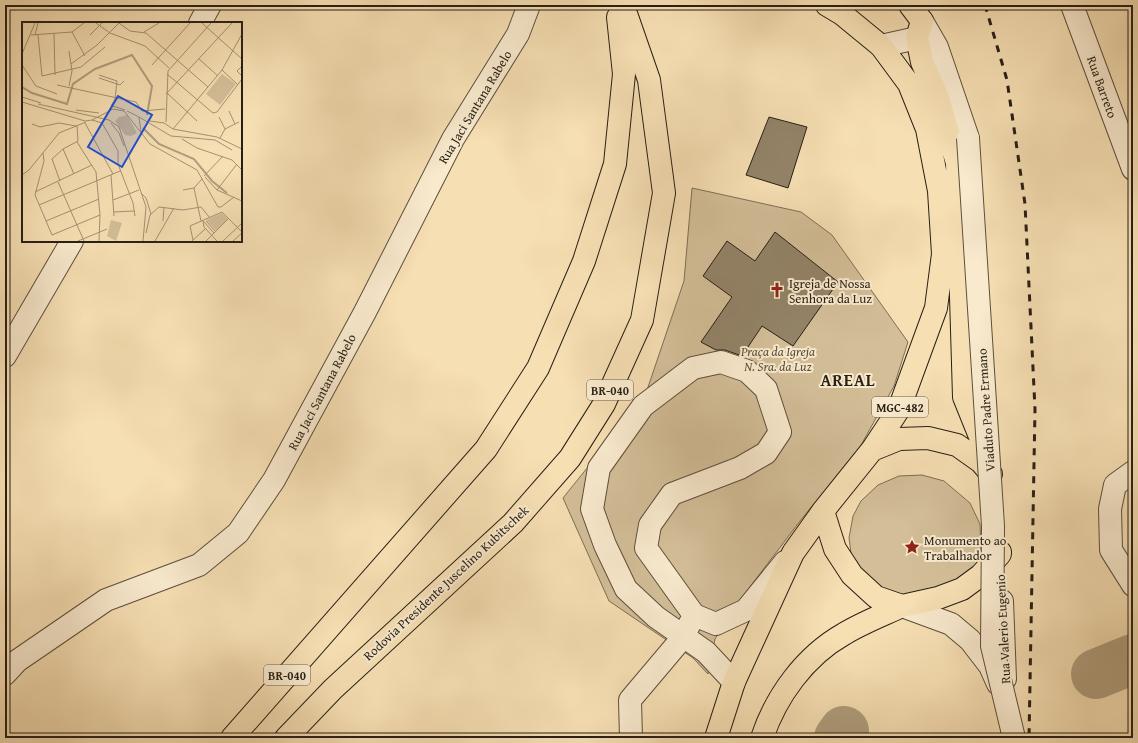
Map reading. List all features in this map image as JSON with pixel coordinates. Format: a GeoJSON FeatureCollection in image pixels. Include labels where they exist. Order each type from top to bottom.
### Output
{"type":"FeatureCollection","features":[{"type":"Feature","properties":{"kind":"highway","name":"BR-040"},"geometry":{"type":"LineString","coordinates":[[232,738],[486,449],[538,368],[584,261],[615,164],[624,74],[617,5]]}},
{"type":"Feature","properties":{"kind":"highway","name":"Rodovia Presidente Juscelino Kubitschek"},"geometry":{"type":"LineString","coordinates":[[286,738],[332,689],[513,523],[570,458],[604,404],[642,320],[664,193],[649,80],[623,5]]}},
{"type":"Feature","properties":{"kind":"highway","name":"MGC-482"},"geometry":{"type":"LineString","coordinates":[[716,738],[734,682],[793,553],[823,511],[872,450],[899,409],[936,308],[943,254],[939,191],[927,129],[909,84],[881,46],[842,14],[827,5]]}},
{"type":"Feature","properties":{"kind":"highway"},"geometry":{"type":"LineString","coordinates":[[762,738],[783,692],[811,658],[843,634],[902,606],[938,598],[962,589],[981,575],[1000,554],[999,485],[964,397],[957,163],[938,98],[922,62],[916,21]]}},
{"type":"Feature","properties":{"kind":"highway"},"geometry":{"type":"LineString","coordinates":[[872,450],[899,440],[928,438],[950,443],[956,445],[981,462],[999,485]]}},
{"type":"Feature","properties":{"kind":"highway"},"geometry":{"type":"LineString","coordinates":[[823,511],[835,548],[852,575],[876,597],[902,606]]}},
{"type":"Feature","properties":{"kind":"street"},"geometry":{"type":"LineString","coordinates":[[201,22],[210,5]]}},
{"type":"Feature","properties":{"kind":"street","name":"Rua Jaci Santana Rabelo"},"geometry":{"type":"LineString","coordinates":[[5,674],[17,661],[106,600],[199,565],[238,533],[274,480],[365,312],[453,139],[518,34],[529,5]]}},
{"type":"Feature","properties":{"kind":"street","name":"Rua Barreto"},"geometry":{"type":"LineString","coordinates":[[1072,5],[1133,169]]}},
{"type":"Feature","properties":{"kind":"street"},"geometry":{"type":"LineString","coordinates":[[881,46],[916,21]]}},
{"type":"Feature","properties":{"kind":"street","name":"Viaduto Padre Ermano"},"geometry":{"type":"LineString","coordinates":[[916,21],[948,83],[968,138],[993,526],[992,646],[1014,738]]}},
{"type":"Feature","properties":{"kind":"street"},"geometry":{"type":"LineString","coordinates":[[5,356],[71,242]]}},
{"type":"Feature","properties":{"kind":"street"},"geometry":{"type":"LineString","coordinates":[[734,682],[706,652],[656,617],[626,589],[604,545],[592,509],[599,468],[643,406],[693,368],[721,362],[747,371],[766,389],[780,432],[766,453],[740,468],[672,494],[650,525],[646,548],[694,615],[716,624],[746,610],[793,553]]}},
{"type":"Feature","properties":{"kind":"street"},"geometry":{"type":"LineString","coordinates":[[1133,472],[1115,485],[1110,509],[1111,550],[1133,585]]}},
{"type":"Feature","properties":{"kind":"street","name":"Rua Valerio Eugenio"},"geometry":{"type":"LineString","coordinates":[[1000,554],[1006,738]]}},
{"type":"Feature","properties":{"kind":"street","name":"Rua Valerio Eugenio"},"geometry":{"type":"LineString","coordinates":[[902,606],[951,624],[970,640],[990,666],[1006,703]]}},
{"type":"Feature","properties":{"kind":"street"},"geometry":{"type":"LineString","coordinates":[[630,738],[630,700],[684,636],[694,615]]}},
{"type":"Feature","properties":{"kind":"green space","name":"Praça da Igreja N. Sra. da Luz"},"geometry":{"type":"Polygon","coordinates":[[[692,188],[801,212],[832,235],[908,342],[894,386],[861,445],[800,521],[743,596],[715,639],[708,674],[693,658],[609,601],[563,498],[645,396],[684,281],[692,188]]]}},
{"type":"Feature","properties":{"kind":"green space"},"geometry":{"type":"Polygon","coordinates":[[[922,475],[944,481],[970,503],[980,524],[981,548],[976,570],[962,589],[897,605],[852,561],[849,538],[853,516],[861,501],[878,485],[899,476],[922,475]]]}},
{"type":"Feature","properties":{"kind":"building"},"geometry":{"type":"Polygon","coordinates":[[[769,117],[807,127],[788,188],[746,175],[769,117]]]}},
{"type":"Feature","properties":{"kind":"building","name":"Igreja de Nossa Senhora da Luz"},"geometry":{"type":"Polygon","coordinates":[[[775,232],[838,282],[793,346],[762,326],[742,356],[725,350],[716,350],[701,342],[732,297],[703,276],[727,241],[755,261],[775,232]]]}},
{"type":"Feature","properties":{"kind":"waterway"},"geometry":{"type":"LineString","coordinates":[[1096,674],[1133,659]]}},
{"type":"Feature","properties":{"kind":"waterway"},"geometry":{"type":"LineString","coordinates":[[839,738],[844,731]]}},
{"type":"Feature","properties":{"kind":"railway"},"geometry":{"type":"LineString","coordinates":[[985,5],[1007,80],[1025,204],[1035,409],[1029,738]]}},
{"type":"Feature","properties":{"kind":"place","name":"Igreja de Nossa Senhora da Luz"},"geometry":{"type":"Point","coordinates":[777,290]}},
{"type":"Feature","properties":{"kind":"place","name":"Monumento ao Trabalhador"},"geometry":{"type":"Point","coordinates":[912,547]}},
{"type":"Feature","properties":{"kind":"district","name":"AREAL"},"geometry":{"type":"Point","coordinates":[848,379]}}]}
